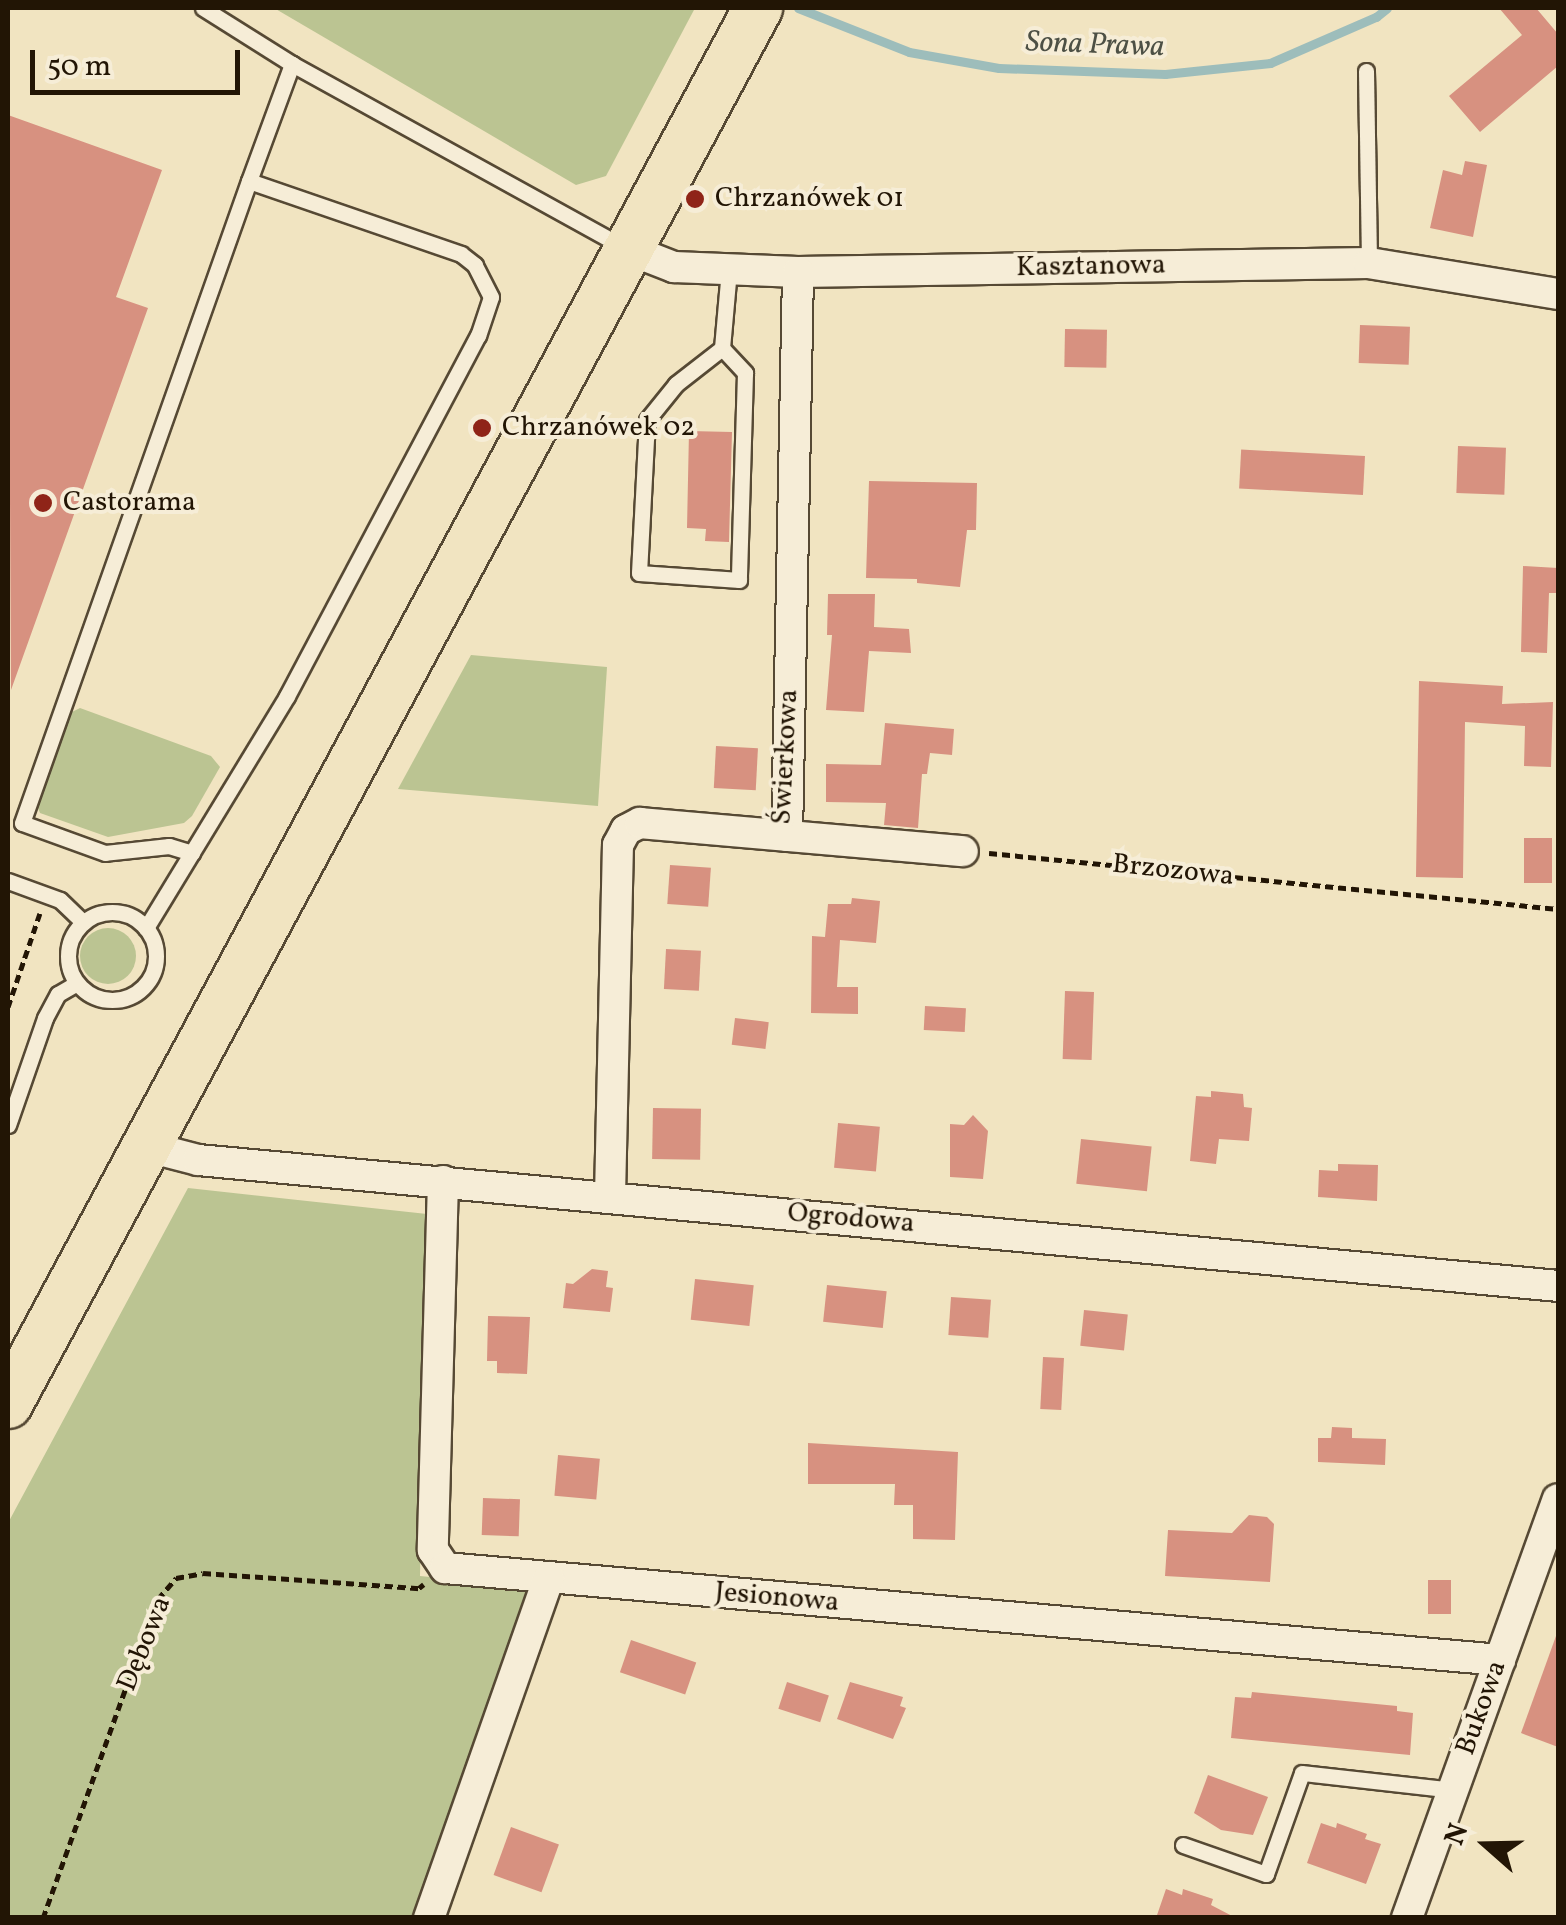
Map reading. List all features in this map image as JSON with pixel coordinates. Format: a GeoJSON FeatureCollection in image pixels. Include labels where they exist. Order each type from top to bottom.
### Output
{"type":"FeatureCollection","features":[{"type":"Feature","properties":{"kind":"main road"},"geometry":{"type":"LineString","coordinates":[[8,1404],[757,9]]}},
{"type":"Feature","properties":{"kind":"street","name":"Kasztanowa"},"geometry":{"type":"LineString","coordinates":[[626,248],[674,267],[798,272],[1369,263],[1558,294]]}},
{"type":"Feature","properties":{"kind":"street","name":"Świerkowa"},"geometry":{"type":"LineString","coordinates":[[610,1196],[618,845],[626,830],[640,823],[786,836],[798,272]]}},
{"type":"Feature","properties":{"kind":"street"},"geometry":{"type":"LineString","coordinates":[[786,836],[964,850]]}},
{"type":"Feature","properties":{"kind":"street","name":"Ogrodowa"},"geometry":{"type":"LineString","coordinates":[[144,1146],[198,1160],[1558,1286]]}},
{"type":"Feature","properties":{"kind":"street"},"geometry":{"type":"LineString","coordinates":[[443,1180],[432,1550],[445,1568]]}},
{"type":"Feature","properties":{"kind":"street","name":"Bukowa"},"geometry":{"type":"LineString","coordinates":[[1407,1918],[1558,1499]]}},
{"type":"Feature","properties":{"kind":"street","name":"Jesionowa"},"geometry":{"type":"LineString","coordinates":[[445,1568],[1500,1660]]}},
{"type":"Feature","properties":{"kind":"street"},"geometry":{"type":"LineString","coordinates":[[429,1918],[549,1578]]}},
{"type":"Feature","properties":{"kind":"lane"},"geometry":{"type":"LineString","coordinates":[[203,8],[292,64],[626,248]]}},
{"type":"Feature","properties":{"kind":"lane"},"geometry":{"type":"LineString","coordinates":[[192,852],[169,846],[105,854],[15,820],[292,64]]}},
{"type":"Feature","properties":{"kind":"lane"},"geometry":{"type":"LineString","coordinates":[[1366,71],[1369,263]]}},
{"type":"Feature","properties":{"kind":"lane"},"geometry":{"type":"LineString","coordinates":[[146,928],[287,696],[478,336],[491,297],[475,264],[461,254],[249,182]]}},
{"type":"Feature","properties":{"kind":"lane"},"geometry":{"type":"LineString","coordinates":[[722,348],[676,384],[647,420],[639,573],[739,580],[745,373],[722,348],[728,269]]}},
{"type":"Feature","properties":{"kind":"lane"},"geometry":{"type":"LineString","coordinates":[[8,881],[60,900],[83,922]]}},
{"type":"Feature","properties":{"kind":"lane"},"geometry":{"type":"LineString","coordinates":[[116,912],[146,928],[154,943],[156,961],[151,978],[140,991],[106,1000],[89,995],[76,983],[68,962],[70,940],[83,922],[116,912]]}},
{"type":"Feature","properties":{"kind":"lane"},"geometry":{"type":"LineString","coordinates":[[8,1125],[46,1018],[58,994],[76,983]]}},
{"type":"Feature","properties":{"kind":"lane"},"geometry":{"type":"LineString","coordinates":[[1183,1845],[1266,1874],[1302,1774],[1452,1790]]}},
{"type":"Feature","properties":{"kind":"path","name":"Brzozowa"},"geometry":{"type":"LineString","coordinates":[[964,850],[1558,908]]}},
{"type":"Feature","properties":{"kind":"path"},"geometry":{"type":"LineString","coordinates":[[8,1007],[47,895]]}},
{"type":"Feature","properties":{"kind":"path","name":"Dębowa"},"geometry":{"type":"LineString","coordinates":[[43,1918],[158,1599],[176,1578],[203,1573],[419,1588],[445,1568]]}},
{"type":"Feature","properties":{"kind":"green space"},"geometry":{"type":"Polygon","coordinates":[[[274,8],[695,8],[606,176],[576,185],[274,8]]]}},
{"type":"Feature","properties":{"kind":"green space"},"geometry":{"type":"Polygon","coordinates":[[[471,655],[607,667],[598,806],[398,789],[471,655]]]}},
{"type":"Feature","properties":{"kind":"green space"},"geometry":{"type":"Polygon","coordinates":[[[80,708],[211,756],[220,767],[192,816],[184,823],[108,837],[40,813],[36,803],[68,714],[80,708]]]}},
{"type":"Feature","properties":{"kind":"green space"},"geometry":{"type":"Polygon","coordinates":[[[108,928],[128,936],[136,956],[128,976],[108,984],[88,976],[80,956],[88,936],[108,928]]]}},
{"type":"Feature","properties":{"kind":"green space"},"geometry":{"type":"Polygon","coordinates":[[[188,1188],[427,1214],[420,1576],[540,1588],[416,1917],[8,1918],[8,1523],[188,1188]]]}},
{"type":"Feature","properties":{"kind":"building"},"geometry":{"type":"Polygon","coordinates":[[[1499,8],[1536,8],[1558,34],[1558,66],[1480,132],[1449,96],[1522,35],[1499,8]]]}},
{"type":"Feature","properties":{"kind":"building","name":"Castorama"},"geometry":{"type":"Polygon","coordinates":[[[8,115],[162,170],[116,297],[148,308],[11,690],[8,115]]]}},
{"type":"Feature","properties":{"kind":"building"},"geometry":{"type":"Polygon","coordinates":[[[1465,161],[1487,165],[1473,237],[1430,228],[1443,170],[1462,175],[1465,161]]]}},
{"type":"Feature","properties":{"kind":"building"},"geometry":{"type":"Polygon","coordinates":[[[1360,325],[1410,327],[1409,365],[1359,363],[1360,325]]]}},
{"type":"Feature","properties":{"kind":"building"},"geometry":{"type":"Polygon","coordinates":[[[1065,329],[1107,330],[1106,368],[1064,367],[1065,329]]]}},
{"type":"Feature","properties":{"kind":"building"},"geometry":{"type":"Polygon","coordinates":[[[689,431],[732,432],[729,542],[705,541],[706,529],[687,528],[689,431]]]}},
{"type":"Feature","properties":{"kind":"building"},"geometry":{"type":"Polygon","coordinates":[[[1458,446],[1506,448],[1504,495],[1456,493],[1458,446]]]}},
{"type":"Feature","properties":{"kind":"building"},"geometry":{"type":"Polygon","coordinates":[[[1241,450],[1365,456],[1363,495],[1239,488],[1241,450]]]}},
{"type":"Feature","properties":{"kind":"building"},"geometry":{"type":"Polygon","coordinates":[[[869,481],[977,483],[976,530],[967,530],[960,587],[917,583],[917,579],[866,578],[869,481]]]}},
{"type":"Feature","properties":{"kind":"building"},"geometry":{"type":"Polygon","coordinates":[[[1523,566],[1558,568],[1558,593],[1549,593],[1547,653],[1521,652],[1523,566]]]}},
{"type":"Feature","properties":{"kind":"building"},"geometry":{"type":"Polygon","coordinates":[[[828,594],[875,594],[874,627],[909,629],[911,653],[869,651],[864,712],[826,710],[832,635],[827,635],[828,594]]]}},
{"type":"Feature","properties":{"kind":"building"},"geometry":{"type":"Polygon","coordinates":[[[1419,681],[1503,686],[1502,704],[1553,702],[1551,767],[1524,766],[1525,726],[1465,722],[1463,878],[1416,877],[1419,681]]]}},
{"type":"Feature","properties":{"kind":"building"},"geometry":{"type":"Polygon","coordinates":[[[885,723],[954,729],[952,755],[930,753],[927,774],[922,774],[918,828],[884,825],[886,803],[826,802],[826,764],[881,765],[885,723]]]}},
{"type":"Feature","properties":{"kind":"building"},"geometry":{"type":"Polygon","coordinates":[[[716,746],[758,748],[756,790],[714,788],[716,746]]]}},
{"type":"Feature","properties":{"kind":"building"},"geometry":{"type":"Polygon","coordinates":[[[1524,838],[1552,838],[1552,883],[1524,883],[1524,838]]]}},
{"type":"Feature","properties":{"kind":"building"},"geometry":{"type":"Polygon","coordinates":[[[670,865],[711,868],[708,907],[667,904],[670,865]]]}},
{"type":"Feature","properties":{"kind":"building"},"geometry":{"type":"Polygon","coordinates":[[[852,898],[880,901],[876,943],[840,940],[837,987],[858,987],[858,1014],[811,1013],[812,936],[825,937],[828,904],[851,904],[852,898]]]}},
{"type":"Feature","properties":{"kind":"building"},"geometry":{"type":"Polygon","coordinates":[[[666,949],[701,951],[699,991],[664,989],[666,949]]]}},
{"type":"Feature","properties":{"kind":"building"},"geometry":{"type":"Polygon","coordinates":[[[1065,991],[1094,992],[1092,1060],[1063,1059],[1065,991]]]}},
{"type":"Feature","properties":{"kind":"building"},"geometry":{"type":"Polygon","coordinates":[[[925,1006],[966,1008],[965,1032],[924,1030],[925,1006]]]}},
{"type":"Feature","properties":{"kind":"building"},"geometry":{"type":"Polygon","coordinates":[[[735,1018],[769,1022],[765,1049],[732,1045],[735,1018]]]}},
{"type":"Feature","properties":{"kind":"building"},"geometry":{"type":"Polygon","coordinates":[[[1211,1091],[1243,1094],[1244,1107],[1252,1108],[1249,1141],[1219,1139],[1216,1164],[1190,1161],[1196,1096],[1211,1097],[1211,1091]]]}},
{"type":"Feature","properties":{"kind":"building"},"geometry":{"type":"Polygon","coordinates":[[[653,1108],[701,1109],[700,1160],[652,1159],[653,1108]]]}},
{"type":"Feature","properties":{"kind":"building"},"geometry":{"type":"Polygon","coordinates":[[[973,1115],[988,1131],[983,1179],[950,1177],[950,1124],[964,1125],[973,1115]]]}},
{"type":"Feature","properties":{"kind":"building"},"geometry":{"type":"Polygon","coordinates":[[[838,1123],[880,1127],[876,1171],[834,1168],[838,1123]]]}},
{"type":"Feature","properties":{"kind":"building"},"geometry":{"type":"Polygon","coordinates":[[[1081,1139],[1152,1146],[1147,1191],[1076,1184],[1081,1139]]]}},
{"type":"Feature","properties":{"kind":"building"},"geometry":{"type":"Polygon","coordinates":[[[1338,1164],[1378,1165],[1377,1201],[1318,1197],[1319,1170],[1338,1171],[1338,1164]]]}},
{"type":"Feature","properties":{"kind":"building"},"geometry":{"type":"Polygon","coordinates":[[[592,1269],[608,1271],[606,1287],[613,1288],[610,1312],[563,1308],[566,1283],[573,1284],[592,1269]]]}},
{"type":"Feature","properties":{"kind":"building"},"geometry":{"type":"Polygon","coordinates":[[[695,1279],[754,1285],[749,1326],[691,1320],[695,1279]]]}},
{"type":"Feature","properties":{"kind":"building"},"geometry":{"type":"Polygon","coordinates":[[[827,1285],[887,1291],[883,1328],[823,1322],[827,1285]]]}},
{"type":"Feature","properties":{"kind":"building"},"geometry":{"type":"Polygon","coordinates":[[[951,1297],[991,1300],[988,1338],[948,1335],[951,1297]]]}},
{"type":"Feature","properties":{"kind":"building"},"geometry":{"type":"Polygon","coordinates":[[[1084,1310],[1128,1315],[1124,1350],[1080,1346],[1084,1310]]]}},
{"type":"Feature","properties":{"kind":"building"},"geometry":{"type":"Polygon","coordinates":[[[488,1316],[530,1317],[527,1374],[497,1373],[497,1361],[487,1361],[488,1316]]]}},
{"type":"Feature","properties":{"kind":"building"},"geometry":{"type":"Polygon","coordinates":[[[1043,1357],[1064,1358],[1061,1410],[1040,1409],[1043,1357]]]}},
{"type":"Feature","properties":{"kind":"building"},"geometry":{"type":"Polygon","coordinates":[[[1332,1427],[1352,1428],[1352,1438],[1386,1439],[1385,1465],[1318,1462],[1318,1438],[1331,1438],[1332,1427]]]}},
{"type":"Feature","properties":{"kind":"building"},"geometry":{"type":"Polygon","coordinates":[[[808,1443],[958,1452],[955,1540],[913,1539],[913,1505],[894,1505],[895,1484],[808,1484],[808,1443]]]}},
{"type":"Feature","properties":{"kind":"building"},"geometry":{"type":"Polygon","coordinates":[[[558,1455],[600,1459],[596,1500],[554,1496],[558,1455]]]}},
{"type":"Feature","properties":{"kind":"building"},"geometry":{"type":"Polygon","coordinates":[[[483,1498],[520,1499],[519,1536],[482,1535],[483,1498]]]}},
{"type":"Feature","properties":{"kind":"building"},"geometry":{"type":"Polygon","coordinates":[[[1249,1515],[1267,1517],[1274,1524],[1270,1582],[1165,1576],[1168,1530],[1232,1533],[1249,1515]]]}},
{"type":"Feature","properties":{"kind":"building"},"geometry":{"type":"Polygon","coordinates":[[[1428,1580],[1451,1580],[1451,1614],[1428,1614],[1428,1580]]]}},
{"type":"Feature","properties":{"kind":"building"},"geometry":{"type":"Polygon","coordinates":[[[1558,1636],[1558,1747],[1521,1733],[1558,1636]]]}},
{"type":"Feature","properties":{"kind":"building"},"geometry":{"type":"Polygon","coordinates":[[[631,1640],[696,1662],[685,1695],[620,1672],[631,1640]]]}},
{"type":"Feature","properties":{"kind":"building"},"geometry":{"type":"Polygon","coordinates":[[[787,1682],[829,1696],[820,1722],[778,1709],[787,1682]]]}},
{"type":"Feature","properties":{"kind":"building"},"geometry":{"type":"Polygon","coordinates":[[[850,1682],[903,1697],[900,1706],[906,1708],[893,1739],[837,1719],[850,1682]]]}},
{"type":"Feature","properties":{"kind":"building"},"geometry":{"type":"Polygon","coordinates":[[[1252,1692],[1397,1706],[1397,1711],[1413,1713],[1410,1755],[1231,1738],[1235,1697],[1251,1698],[1252,1692]]]}},
{"type":"Feature","properties":{"kind":"building"},"geometry":{"type":"Polygon","coordinates":[[[1208,1775],[1268,1797],[1253,1835],[1221,1830],[1194,1813],[1208,1775]]]}},
{"type":"Feature","properties":{"kind":"building"},"geometry":{"type":"Polygon","coordinates":[[[1321,1823],[1336,1828],[1337,1823],[1381,1844],[1366,1884],[1307,1863],[1321,1823]]]}},
{"type":"Feature","properties":{"kind":"building"},"geometry":{"type":"Polygon","coordinates":[[[511,1827],[559,1844],[541,1892],[494,1875],[511,1827]]]}},
{"type":"Feature","properties":{"kind":"building"},"geometry":{"type":"Polygon","coordinates":[[[1166,1889],[1182,1895],[1183,1889],[1213,1899],[1211,1905],[1236,1918],[1156,1918],[1166,1889]]]}},
{"type":"Feature","properties":{"kind":"waterway","name":"Sona Prawa"},"geometry":{"type":"LineString","coordinates":[[798,8],[909,52],[999,68],[1165,74],[1270,63],[1376,17],[1387,8]]}},
{"type":"Feature","properties":{"kind":"place","name":"Chrzanówek 01"},"geometry":{"type":"Point","coordinates":[695,199]}},
{"type":"Feature","properties":{"kind":"place","name":"Chrzanówek 02"},"geometry":{"type":"Point","coordinates":[482,428]}},
{"type":"Feature","properties":{"kind":"place","name":"Castorama"},"geometry":{"type":"Point","coordinates":[43,503]}}]}
